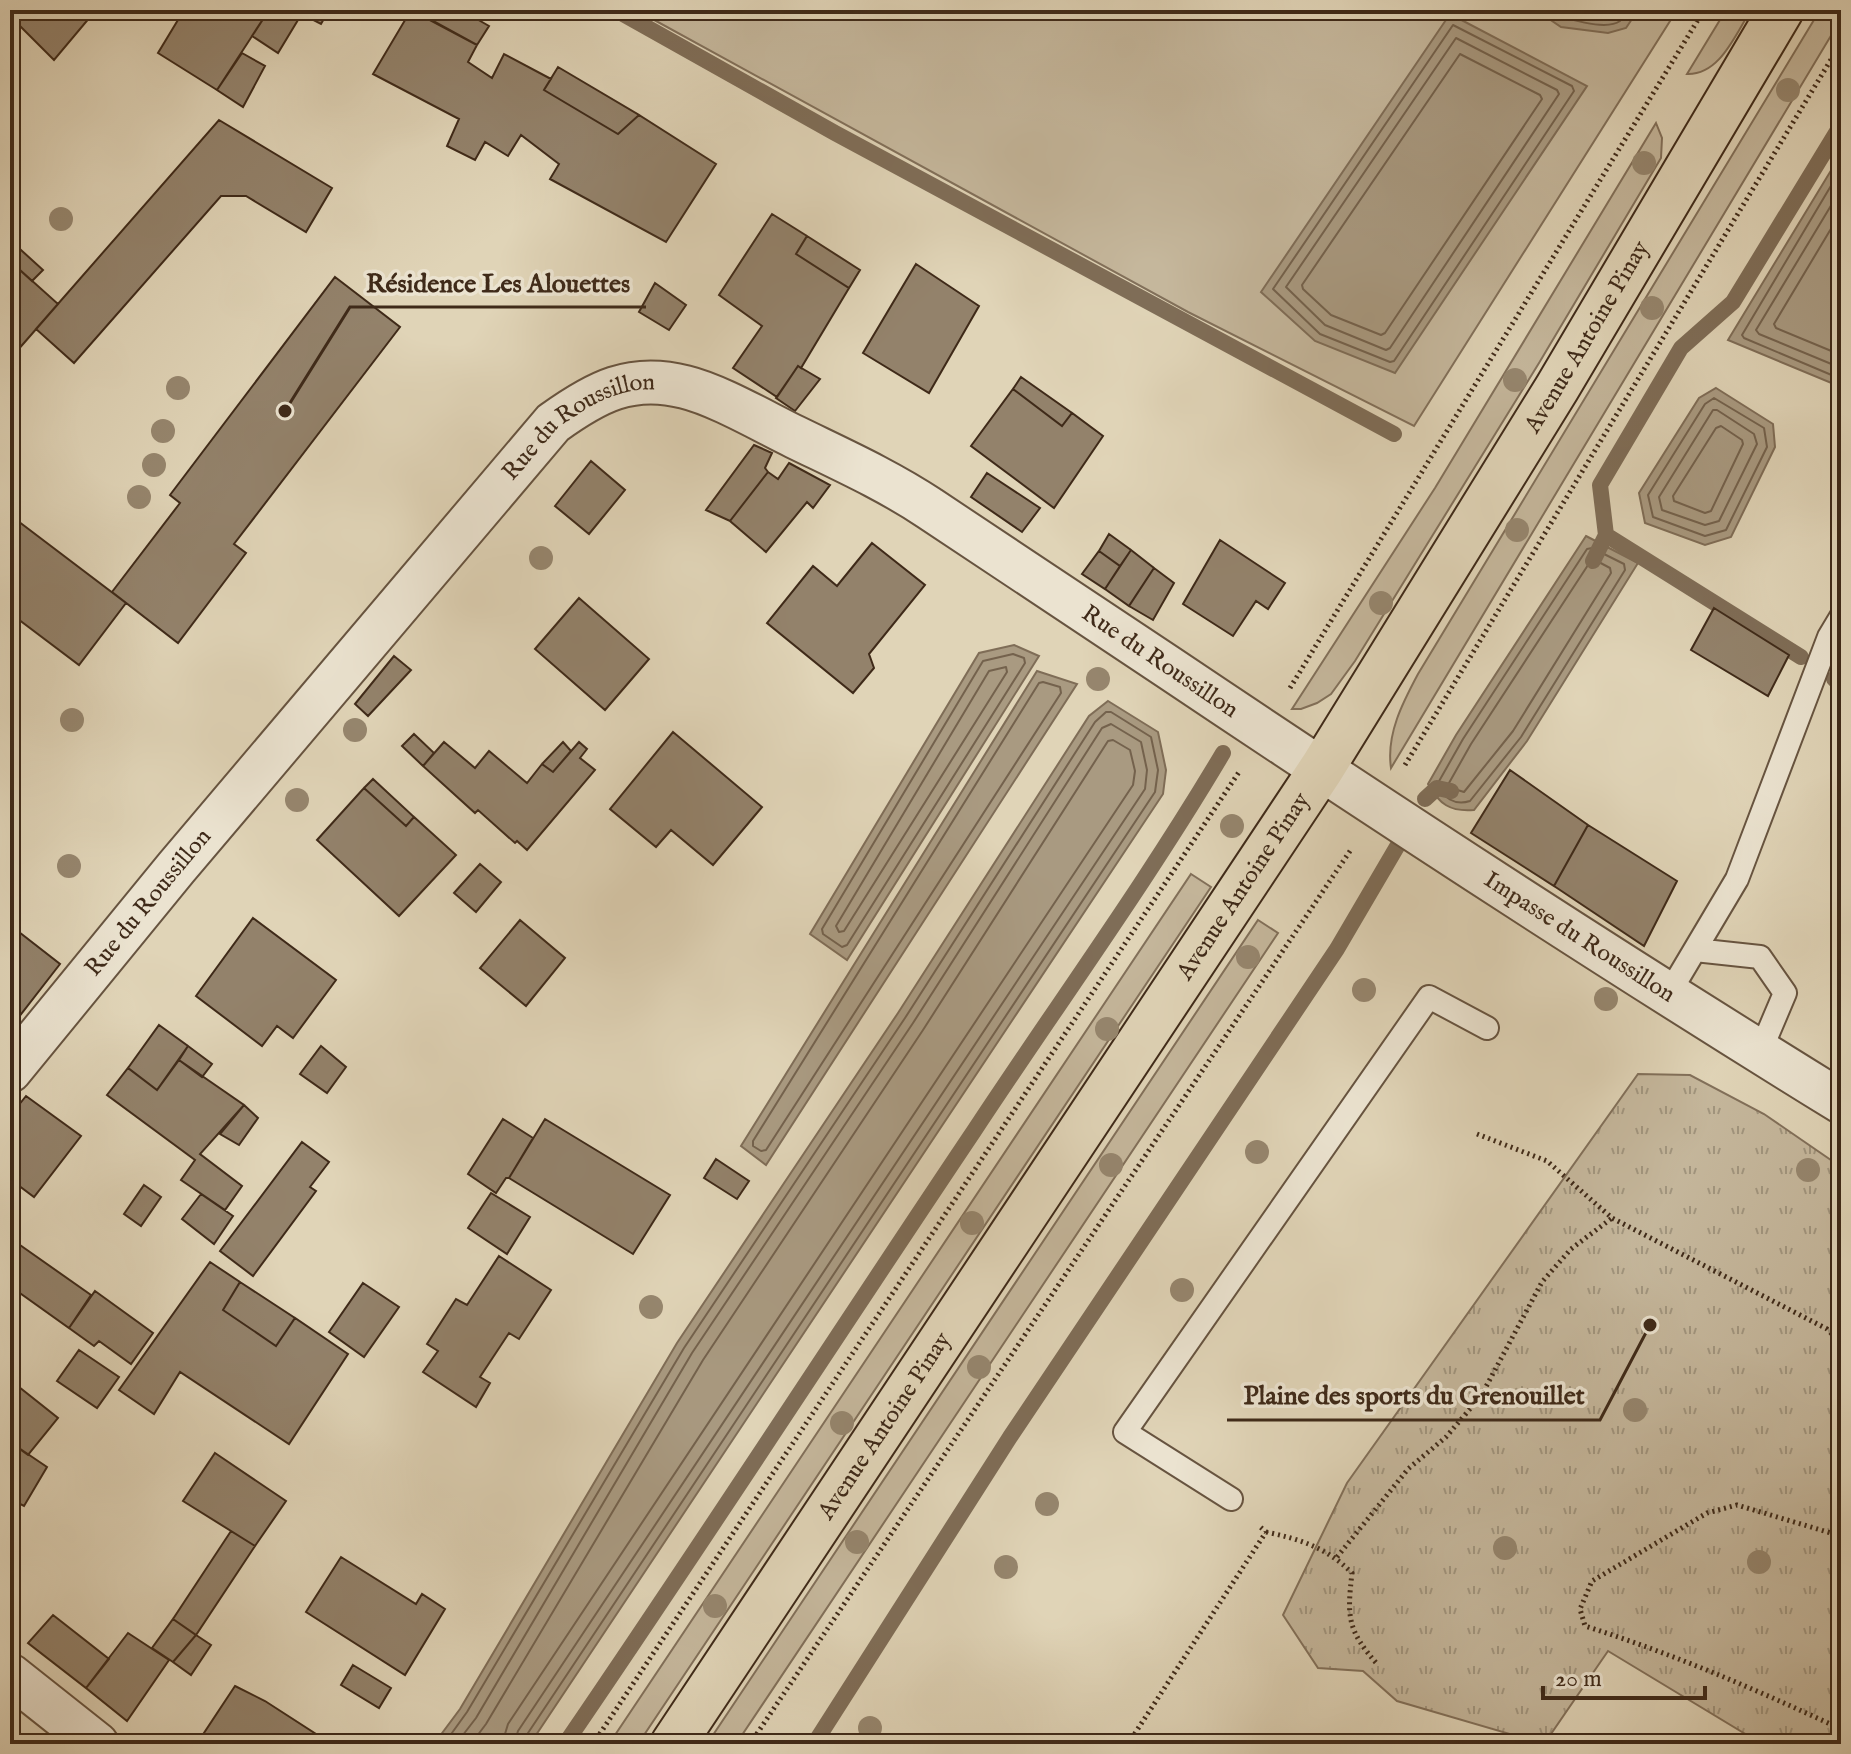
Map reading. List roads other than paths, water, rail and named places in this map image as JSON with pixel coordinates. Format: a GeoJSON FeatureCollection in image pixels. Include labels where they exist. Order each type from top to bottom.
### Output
{"type":"FeatureCollection","features":[{"type":"Feature","properties":{"kind":"main road","name":"Avenue Antoine Pinay"},"geometry":{"type":"LineString","coordinates":[[673,1744],[1322,768],[1550,400],[1781,10]]}},
{"type":"Feature","properties":{"kind":"street","name":"Rue du Roussillon"},"geometry":{"type":"LineString","coordinates":[[10,1071],[176,868],[553,423],[585,400],[615,387],[650,380],[688,387],[846,462],[928,508],[1322,768]]}},
{"type":"Feature","properties":{"kind":"street","name":"Impasse du Roussillon"},"geometry":{"type":"LineString","coordinates":[[1322,768],[1668,995],[1841,1102]]}},
{"type":"Feature","properties":{"kind":"street"},"geometry":{"type":"LineString","coordinates":[[10,1675],[97,1744]]}},
{"type":"Feature","properties":{"kind":"lane"},"geometry":{"type":"LineString","coordinates":[[1668,995],[1737,879],[1829,637],[1841,617]]}},
{"type":"Feature","properties":{"kind":"lane"},"geometry":{"type":"LineString","coordinates":[[1695,950],[1760,957],[1785,993],[1760,1052]]}},
{"type":"Feature","properties":{"kind":"lane"},"geometry":{"type":"LineString","coordinates":[[1231,1499],[1125,1432],[1429,997],[1487,1028]]}},
{"type":"Feature","properties":{"kind":"water"},"geometry":{"type":"Polygon","coordinates":[[[1536,10],[1638,10],[1626,28],[1608,33],[1561,27],[1536,10]]]}},
{"type":"Feature","properties":{"kind":"water"},"geometry":{"type":"Polygon","coordinates":[[[1450,14],[1587,86],[1395,373],[1315,341],[1261,292],[1450,14]]]}},
{"type":"Feature","properties":{"kind":"water"},"geometry":{"type":"Polygon","coordinates":[[[1841,154],[1841,387],[1728,340],[1841,154]]]}},
{"type":"Feature","properties":{"kind":"water"},"geometry":{"type":"Polygon","coordinates":[[[1716,388],[1773,424],[1775,447],[1731,537],[1705,545],[1645,523],[1639,493],[1699,398],[1716,388]]]}},
{"type":"Feature","properties":{"kind":"water"},"geometry":{"type":"Polygon","coordinates":[[[1586,536],[1638,563],[1527,741],[1474,810],[1458,810],[1446,805],[1428,784],[1456,735],[1586,536]]]}},
{"type":"Feature","properties":{"kind":"water"},"geometry":{"type":"Polygon","coordinates":[[[1014,645],[1039,656],[847,960],[810,934],[979,653],[1014,645]]]}},
{"type":"Feature","properties":{"kind":"water"},"geometry":{"type":"Polygon","coordinates":[[[1037,671],[1077,684],[766,1165],[741,1146],[1037,671]]]}},
{"type":"Feature","properties":{"kind":"water"},"geometry":{"type":"Polygon","coordinates":[[[1108,701],[1158,732],[1166,770],[1163,794],[530,1744],[434,1744],[460,1709],[677,1343],[898,1013],[1089,716],[1108,701]]]}},
{"type":"Feature","properties":{"kind":"waterway"},"geometry":{"type":"LineString","coordinates":[[616,10],[835,133],[1394,434]]}},
{"type":"Feature","properties":{"kind":"waterway"},"geometry":{"type":"LineString","coordinates":[[1593,561],[1606,535],[1600,485],[1681,348],[1733,302],[1841,125]]}},
{"type":"Feature","properties":{"kind":"waterway"},"geometry":{"type":"LineString","coordinates":[[1606,535],[1801,657]]}},
{"type":"Feature","properties":{"kind":"waterway"},"geometry":{"type":"LineString","coordinates":[[1834,679],[1841,684]]}},
{"type":"Feature","properties":{"kind":"waterway"},"geometry":{"type":"LineString","coordinates":[[565,1744],[1132,897],[1223,753]]}},
{"type":"Feature","properties":{"kind":"waterway"},"geometry":{"type":"LineString","coordinates":[[1425,799],[1437,788],[1451,791]]}},
{"type":"Feature","properties":{"kind":"waterway"},"geometry":{"type":"LineString","coordinates":[[814,1744],[1010,1437],[1337,949],[1398,845]]}},
{"type":"Feature","properties":{"kind":"place","name":"Résidence Les Alouettes"},"geometry":{"type":"Point","coordinates":[285,411]}},
{"type":"Feature","properties":{"kind":"place","name":"Plaine des sports du Grenouillet"},"geometry":{"type":"Point","coordinates":[1650,1325]}}]}
